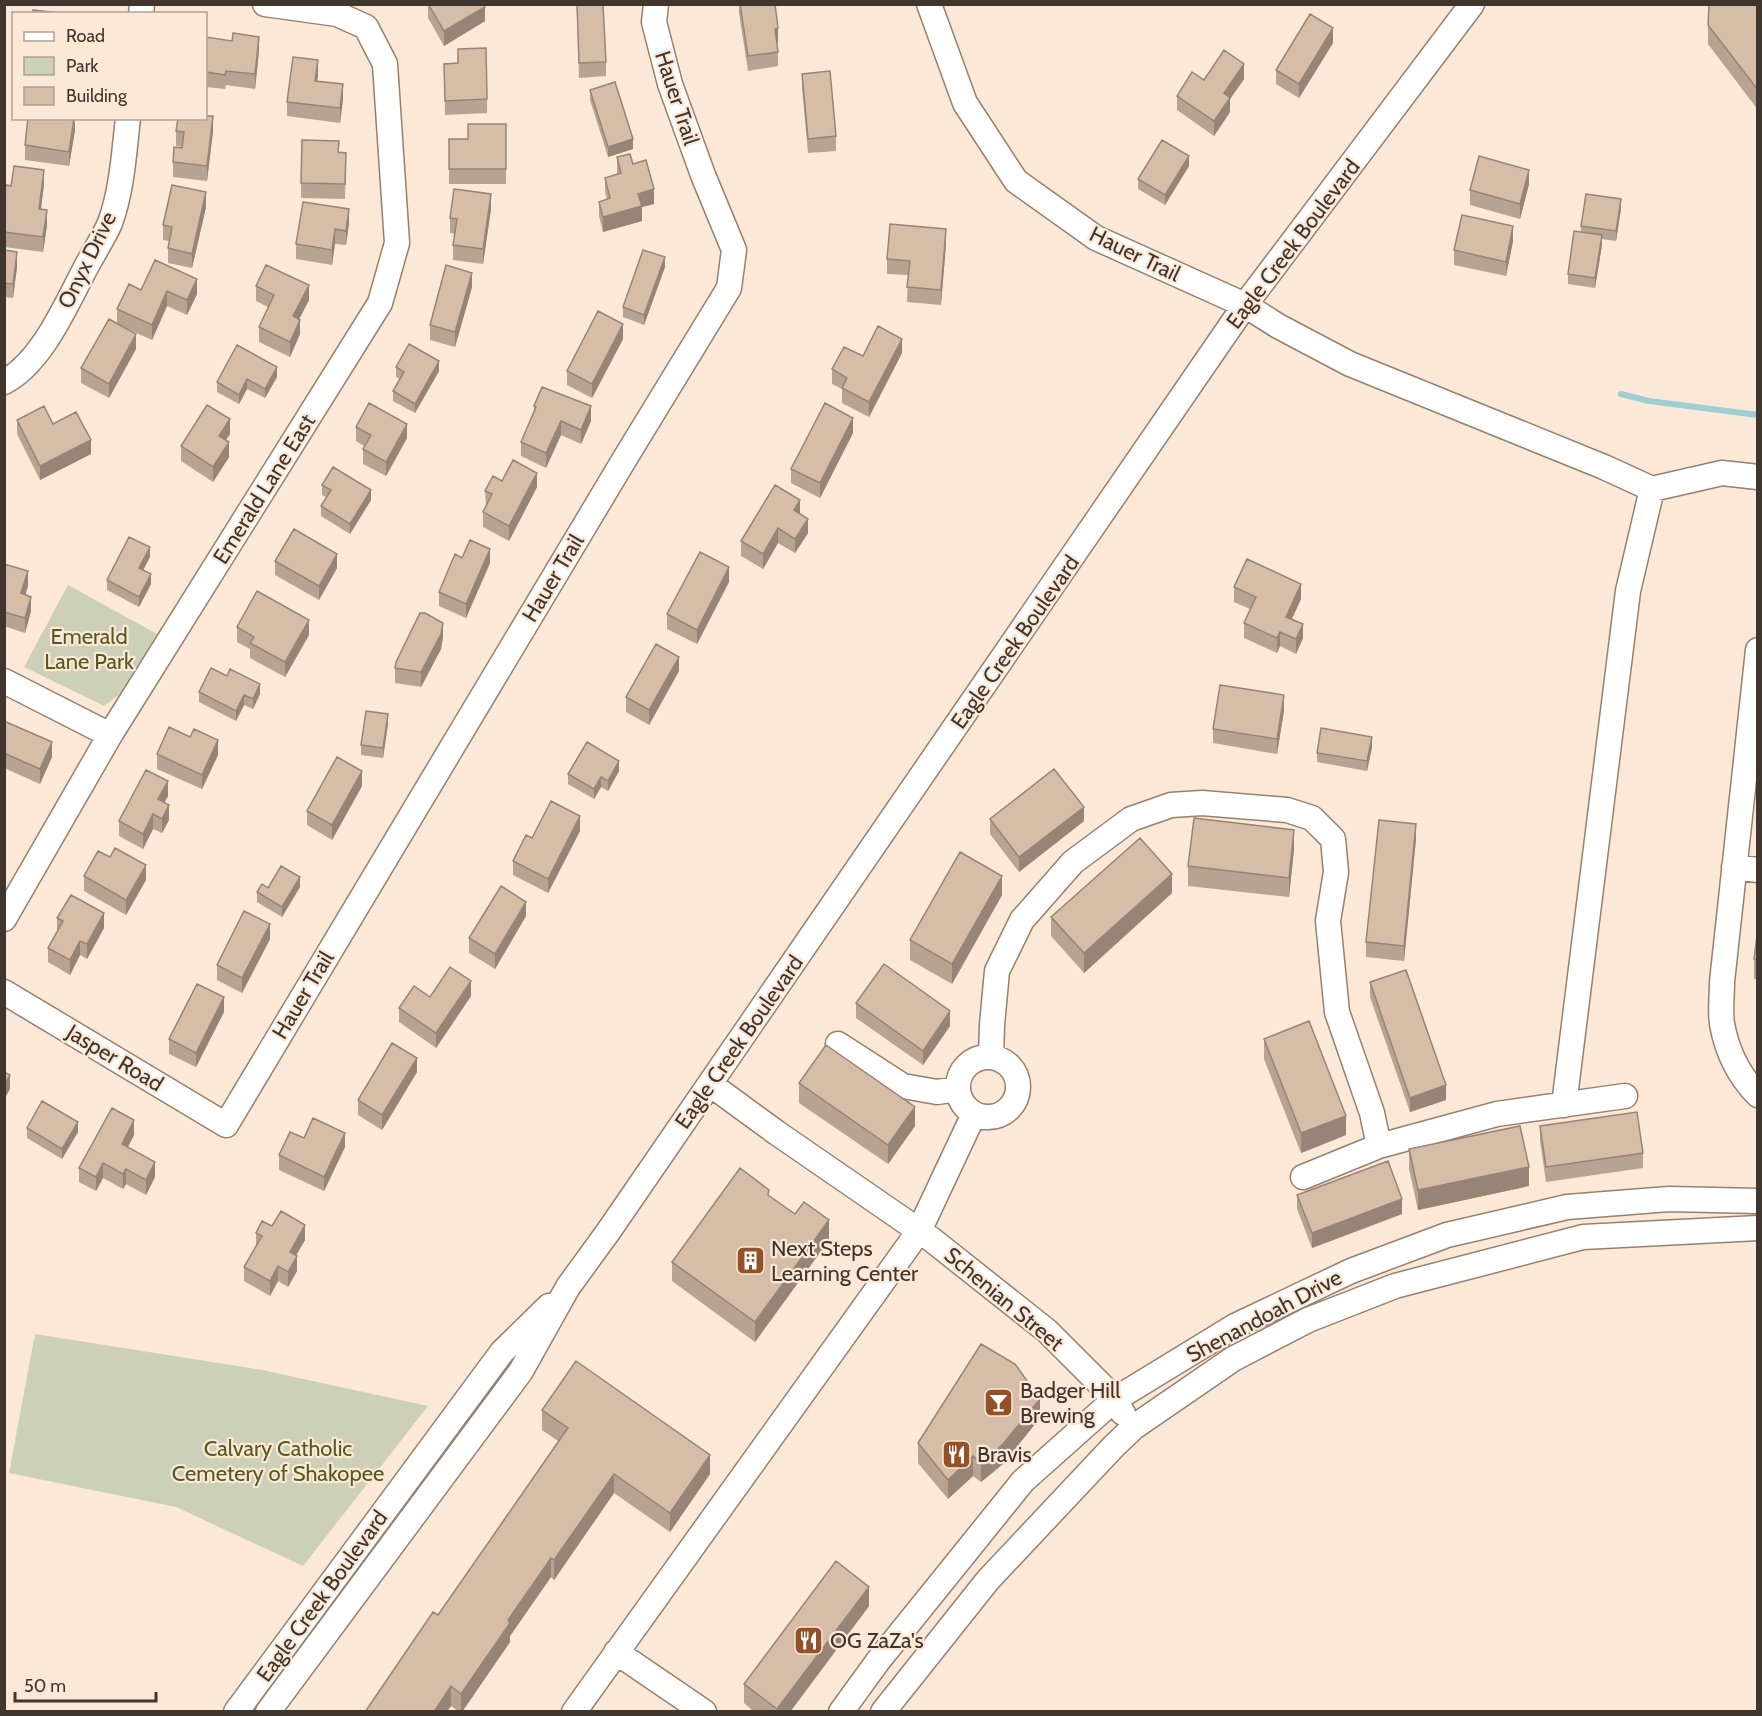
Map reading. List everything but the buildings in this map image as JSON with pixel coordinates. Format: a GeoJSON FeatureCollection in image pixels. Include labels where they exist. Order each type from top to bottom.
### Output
{"type":"FeatureCollection","features":[{"type":"Feature","properties":{"kind":"street","name":"Emerald Lane East"},"geometry":{"type":"LineString","coordinates":[[4,919],[110,735],[380,303],[397,243],[384,64],[366,27],[337,14],[265,4]]}},
{"type":"Feature","properties":{"kind":"street","name":"Hauer Trail"},"geometry":{"type":"LineString","coordinates":[[226,1125],[729,288],[734,250],[703,175],[670,84],[654,22],[657,4]]}},
{"type":"Feature","properties":{"kind":"street","name":"Hauer Trail"},"geometry":{"type":"LineString","coordinates":[[929,4],[965,103],[1016,182],[1096,238],[1245,305],[1278,326],[1350,364],[1604,467],[1652,489]]}},
{"type":"Feature","properties":{"kind":"street","name":"Eagle Creek Boulevard"},"geometry":{"type":"LineString","coordinates":[[268,1712],[521,1371],[568,1287],[1245,305],[1472,4]]}},
{"type":"Feature","properties":{"kind":"street","name":"Onyx Drive"},"geometry":{"type":"LineString","coordinates":[[4,382],[18,374],[34,357],[110,224],[119,188],[128,120]]}},
{"type":"Feature","properties":{"kind":"street"},"geometry":{"type":"LineString","coordinates":[[1563,1105],[1629,591],[1652,489],[1722,473],[1758,477]]}},
{"type":"Feature","properties":{"kind":"street"},"geometry":{"type":"LineString","coordinates":[[1758,651],[1746,869],[1722,982],[1722,1024],[1734,1063],[1748,1085],[1758,1095]]}},
{"type":"Feature","properties":{"kind":"street"},"geometry":{"type":"LineString","coordinates":[[4,681],[110,735]]}},
{"type":"Feature","properties":{"kind":"street"},"geometry":{"type":"LineString","coordinates":[[991,1058],[998,971],[1022,920],[1073,862],[1131,819],[1171,805],[1202,803],[1287,810],[1312,818],[1333,839],[1336,872],[1328,921],[1337,1012],[1372,1113],[1379,1146]]}},
{"type":"Feature","properties":{"kind":"street","name":"Jasper Road"},"geometry":{"type":"LineString","coordinates":[[4,992],[226,1125]]}},
{"type":"Feature","properties":{"kind":"street"},"geometry":{"type":"LineString","coordinates":[[838,1044],[903,1086],[937,1092],[958,1089]]}},
{"type":"Feature","properties":{"kind":"street"},"geometry":{"type":"LineString","coordinates":[[981,1058],[991,1058],[1001,1060],[1009,1066],[1018,1083],[1018,1093],[1009,1109],[992,1117],[983,1117],[974,1114],[960,1099],[959,1078],[972,1062],[981,1058]]}},
{"type":"Feature","properties":{"kind":"street","name":"Schenian Street"},"geometry":{"type":"LineString","coordinates":[[710,1084],[919,1231],[1047,1331],[1103,1387],[1134,1427]]}},
{"type":"Feature","properties":{"kind":"street"},"geometry":{"type":"LineString","coordinates":[[1303,1177],[1379,1146],[1497,1114],[1625,1096]]}},
{"type":"Feature","properties":{"kind":"street"},"geometry":{"type":"LineString","coordinates":[[574,1712],[919,1231],[974,1114]]}},
{"type":"Feature","properties":{"kind":"street","name":"Shenandoah Drive"},"geometry":{"type":"LineString","coordinates":[[841,1712],[878,1661],[1023,1481],[1114,1400],[1235,1326],[1351,1271],[1447,1235],[1567,1207],[1669,1198],[1758,1201]]}},
{"type":"Feature","properties":{"kind":"street","name":"Shenandoah Drive"},"geometry":{"type":"LineString","coordinates":[[883,1712],[988,1580],[1134,1427],[1233,1359],[1308,1320],[1395,1286],[1583,1237],[1758,1228]]}},
{"type":"Feature","properties":{"kind":"street","name":"Eagle Creek Boulevard"},"geometry":{"type":"LineString","coordinates":[[236,1712],[502,1352],[568,1287]]}},
{"type":"Feature","properties":{"kind":"street"},"geometry":{"type":"LineString","coordinates":[[616,1652],[704,1712]]}},
{"type":"Feature","properties":{"kind":"green space","name":"Emerald Lane Park"},"geometry":{"type":"Polygon","coordinates":[[[68,585],[157,634],[119,695],[104,706],[24,667],[68,585]]]}},
{"type":"Feature","properties":{"kind":"green space","name":"Calvary Catholic Cemetery of Shakopee"},"geometry":{"type":"Polygon","coordinates":[[[35,1334],[262,1370],[428,1406],[303,1566],[176,1507],[9,1473],[35,1334]]]}},
{"type":"Feature","properties":{"kind":"waterway"},"geometry":{"type":"LineString","coordinates":[[1621,394],[1649,401],[1758,415]]}},
{"type":"Feature","properties":{"kind":"place","name":"Next Steps Learning Center"},"geometry":{"type":"Point","coordinates":[750,1261]}},
{"type":"Feature","properties":{"kind":"place","name":"Badger Hill Brewing"},"geometry":{"type":"Point","coordinates":[999,1403]}},
{"type":"Feature","properties":{"kind":"place","name":"Bravis"},"geometry":{"type":"Point","coordinates":[956,1454]}},
{"type":"Feature","properties":{"kind":"place","name":"OG ZaZa's"},"geometry":{"type":"Point","coordinates":[809,1640]}}]}
